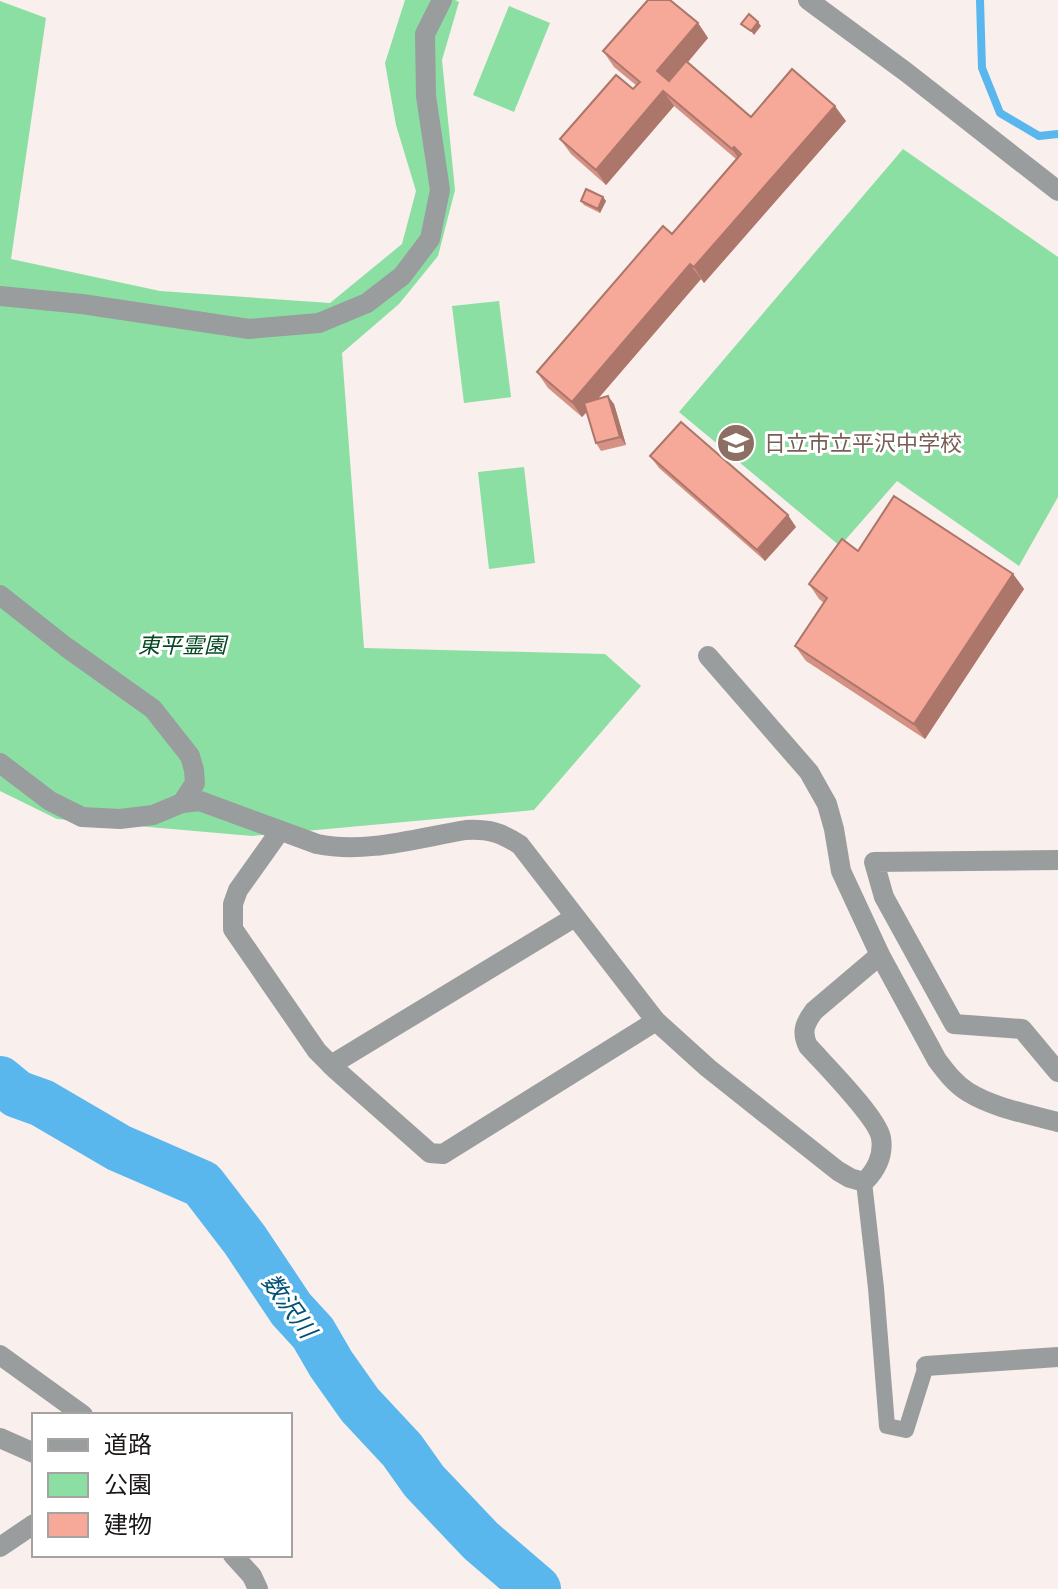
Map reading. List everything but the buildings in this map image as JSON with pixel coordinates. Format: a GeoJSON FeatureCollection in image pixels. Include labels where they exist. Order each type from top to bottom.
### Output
{"type":"FeatureCollection","features":[{"type":"Feature","properties":{"kind":"street"},"geometry":{"type":"LineString","coordinates":[[0,296],[82,304],[249,329],[319,323],[367,303],[402,276],[430,239],[440,190],[426,96],[425,34],[442,0]]}},
{"type":"Feature","properties":{"kind":"street"},"geometry":{"type":"LineString","coordinates":[[808,0],[1058,191]]}},
{"type":"Feature","properties":{"kind":"street"},"geometry":{"type":"LineString","coordinates":[[0,595],[153,709],[190,756],[195,783],[182,803]]}},
{"type":"Feature","properties":{"kind":"street"},"geometry":{"type":"LineString","coordinates":[[708,656],[809,772],[827,804],[841,871],[880,955],[937,1060],[965,1091],[987,1102],[1058,1122]]}},
{"type":"Feature","properties":{"kind":"street"},"geometry":{"type":"LineString","coordinates":[[0,763],[50,801],[82,817],[120,819],[153,815],[182,803],[200,801],[317,844],[357,848],[466,830],[484,829],[502,834],[520,845],[656,1021],[708,1068],[838,1171],[864,1182],[875,1172],[882,1137],[873,1119],[808,1046],[804,1036],[807,1020],[814,1011],[880,955]]}},
{"type":"Feature","properties":{"kind":"street"},"geometry":{"type":"LineString","coordinates":[[280,831],[238,890],[233,904],[233,929],[317,1051],[430,1153],[443,1154],[656,1021]]}},
{"type":"Feature","properties":{"kind":"street"},"geometry":{"type":"LineString","coordinates":[[1058,860],[874,862],[884,897],[954,1024],[1022,1029],[1058,1072]]}},
{"type":"Feature","properties":{"kind":"street"},"geometry":{"type":"LineString","coordinates":[[331,1065],[575,917]]}},
{"type":"Feature","properties":{"kind":"street"},"geometry":{"type":"LineString","coordinates":[[0,1355],[80,1413]]}},
{"type":"Feature","properties":{"kind":"street"},"geometry":{"type":"LineString","coordinates":[[926,1366],[1058,1357]]}},
{"type":"Feature","properties":{"kind":"street"},"geometry":{"type":"LineString","coordinates":[[0,1438],[32,1452]]}},
{"type":"Feature","properties":{"kind":"street"},"geometry":{"type":"LineString","coordinates":[[0,1547],[32,1525]]}},
{"type":"Feature","properties":{"kind":"street"},"geometry":{"type":"LineString","coordinates":[[235,1557],[252,1576],[258,1589]]}},
{"type":"Feature","properties":{"kind":"lane"},"geometry":{"type":"LineString","coordinates":[[864,1182],[887,1426],[906,1430],[926,1366]]}},
{"type":"Feature","properties":{"kind":"green space","name":"東平霊園"},"geometry":{"type":"Polygon","coordinates":[[[405,0],[459,2],[442,60],[455,190],[438,256],[399,304],[342,353],[364,648],[605,654],[641,686],[534,810],[252,836],[57,819],[0,791],[0,1],[46,18],[11,259],[160,291],[330,303],[402,244],[416,191],[396,125],[385,63],[405,0]]]}},
{"type":"Feature","properties":{"kind":"green space"},"geometry":{"type":"Polygon","coordinates":[[[509,6],[550,23],[514,112],[473,95],[509,6]]]}},
{"type":"Feature","properties":{"kind":"green space"},"geometry":{"type":"Polygon","coordinates":[[[903,149],[1058,257],[1058,497],[1019,566],[897,481],[840,546],[679,412],[903,149]]]}},
{"type":"Feature","properties":{"kind":"green space"},"geometry":{"type":"Polygon","coordinates":[[[499,301],[511,397],[464,403],[452,306],[499,301]]]}},
{"type":"Feature","properties":{"kind":"green space"},"geometry":{"type":"Polygon","coordinates":[[[524,467],[535,563],[489,569],[478,472],[524,467]]]}},
{"type":"Feature","properties":{"kind":"waterway"},"geometry":{"type":"LineString","coordinates":[[980,0],[982,68],[1000,113],[1039,136],[1058,134]]}},
{"type":"Feature","properties":{"kind":"waterway","name":"数沢川"},"geometry":{"type":"LineString","coordinates":[[0,1080],[17,1094],[42,1103],[119,1148],[202,1184],[245,1240],[291,1309],[313,1333],[360,1405],[402,1450],[424,1481],[481,1541],[537,1589]]}},
{"type":"Feature","properties":{"kind":"place","name":"日立市立平沢中学校"},"geometry":{"type":"Point","coordinates":[736,443]}}]}
